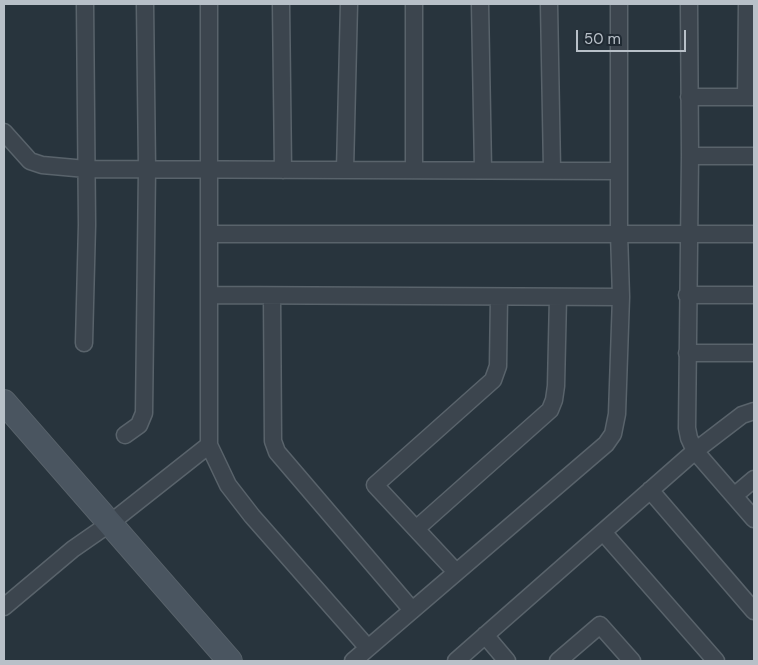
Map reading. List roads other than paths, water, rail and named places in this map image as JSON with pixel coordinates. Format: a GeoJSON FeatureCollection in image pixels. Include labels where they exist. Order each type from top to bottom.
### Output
{"type":"FeatureCollection","features":[{"type":"Feature","properties":{"kind":"street"},"geometry":{"type":"LineString","coordinates":[[84,343],[87,225],[85,4]]}},
{"type":"Feature","properties":{"kind":"street"},"geometry":{"type":"LineString","coordinates":[[125,435],[139,425],[144,413],[148,169],[145,4]]}},
{"type":"Feature","properties":{"kind":"street"},"geometry":{"type":"LineString","coordinates":[[209,4],[209,445],[228,485],[252,516],[368,648]]}},
{"type":"Feature","properties":{"kind":"street"},"geometry":{"type":"LineString","coordinates":[[281,4],[283,170]]}},
{"type":"Feature","properties":{"kind":"street"},"geometry":{"type":"LineString","coordinates":[[345,170],[349,4]]}},
{"type":"Feature","properties":{"kind":"street"},"geometry":{"type":"LineString","coordinates":[[414,4],[414,170]]}},
{"type":"Feature","properties":{"kind":"street"},"geometry":{"type":"LineString","coordinates":[[480,4],[483,170]]}},
{"type":"Feature","properties":{"kind":"street"},"geometry":{"type":"LineString","coordinates":[[549,4],[552,170]]}},
{"type":"Feature","properties":{"kind":"street"},"geometry":{"type":"LineString","coordinates":[[353,661],[598,450],[612,434],[617,414],[621,297],[619,233],[619,4]]}},
{"type":"Feature","properties":{"kind":"street"},"geometry":{"type":"LineString","coordinates":[[689,4],[690,156],[687,428],[695,451],[754,519]]}},
{"type":"Feature","properties":{"kind":"street"},"geometry":{"type":"LineString","coordinates":[[689,97],[750,97],[747,4]]}},
{"type":"Feature","properties":{"kind":"street"},"geometry":{"type":"LineString","coordinates":[[4,132],[30,161],[42,165],[86,169],[619,170]]}},
{"type":"Feature","properties":{"kind":"street"},"geometry":{"type":"LineString","coordinates":[[690,156],[754,156]]}},
{"type":"Feature","properties":{"kind":"street"},"geometry":{"type":"LineString","coordinates":[[209,234],[754,234]]}},
{"type":"Feature","properties":{"kind":"street"},"geometry":{"type":"LineString","coordinates":[[209,295],[621,297]]}},
{"type":"Feature","properties":{"kind":"street"},"geometry":{"type":"LineString","coordinates":[[688,295],[754,296]]}},
{"type":"Feature","properties":{"kind":"street"},"geometry":{"type":"LineString","coordinates":[[272,296],[273,441],[277,452],[412,610]]}},
{"type":"Feature","properties":{"kind":"street"},"geometry":{"type":"LineString","coordinates":[[456,572],[375,485],[493,380],[498,366],[499,297]]}},
{"type":"Feature","properties":{"kind":"street"},"geometry":{"type":"LineString","coordinates":[[416,529],[550,410],[556,386],[558,297]]}},
{"type":"Feature","properties":{"kind":"street"},"geometry":{"type":"LineString","coordinates":[[687,353],[754,353]]}},
{"type":"Feature","properties":{"kind":"street"},"geometry":{"type":"LineString","coordinates":[[4,402],[230,661]]}},
{"type":"Feature","properties":{"kind":"street"},"geometry":{"type":"LineString","coordinates":[[456,661],[695,451],[742,415],[754,411]]}},
{"type":"Feature","properties":{"kind":"street"},"geometry":{"type":"LineString","coordinates":[[4,607],[73,549],[109,524],[209,445]]}},
{"type":"Feature","properties":{"kind":"street"},"geometry":{"type":"LineString","coordinates":[[734,496],[754,479]]}},
{"type":"Feature","properties":{"kind":"street"},"geometry":{"type":"LineString","coordinates":[[650,490],[754,611]]}},
{"type":"Feature","properties":{"kind":"street"},"geometry":{"type":"LineString","coordinates":[[603,532],[716,661]]}},
{"type":"Feature","properties":{"kind":"street"},"geometry":{"type":"LineString","coordinates":[[558,661],[600,625],[632,661]]}},
{"type":"Feature","properties":{"kind":"street"},"geometry":{"type":"LineString","coordinates":[[486,635],[507,661]]}}]}
